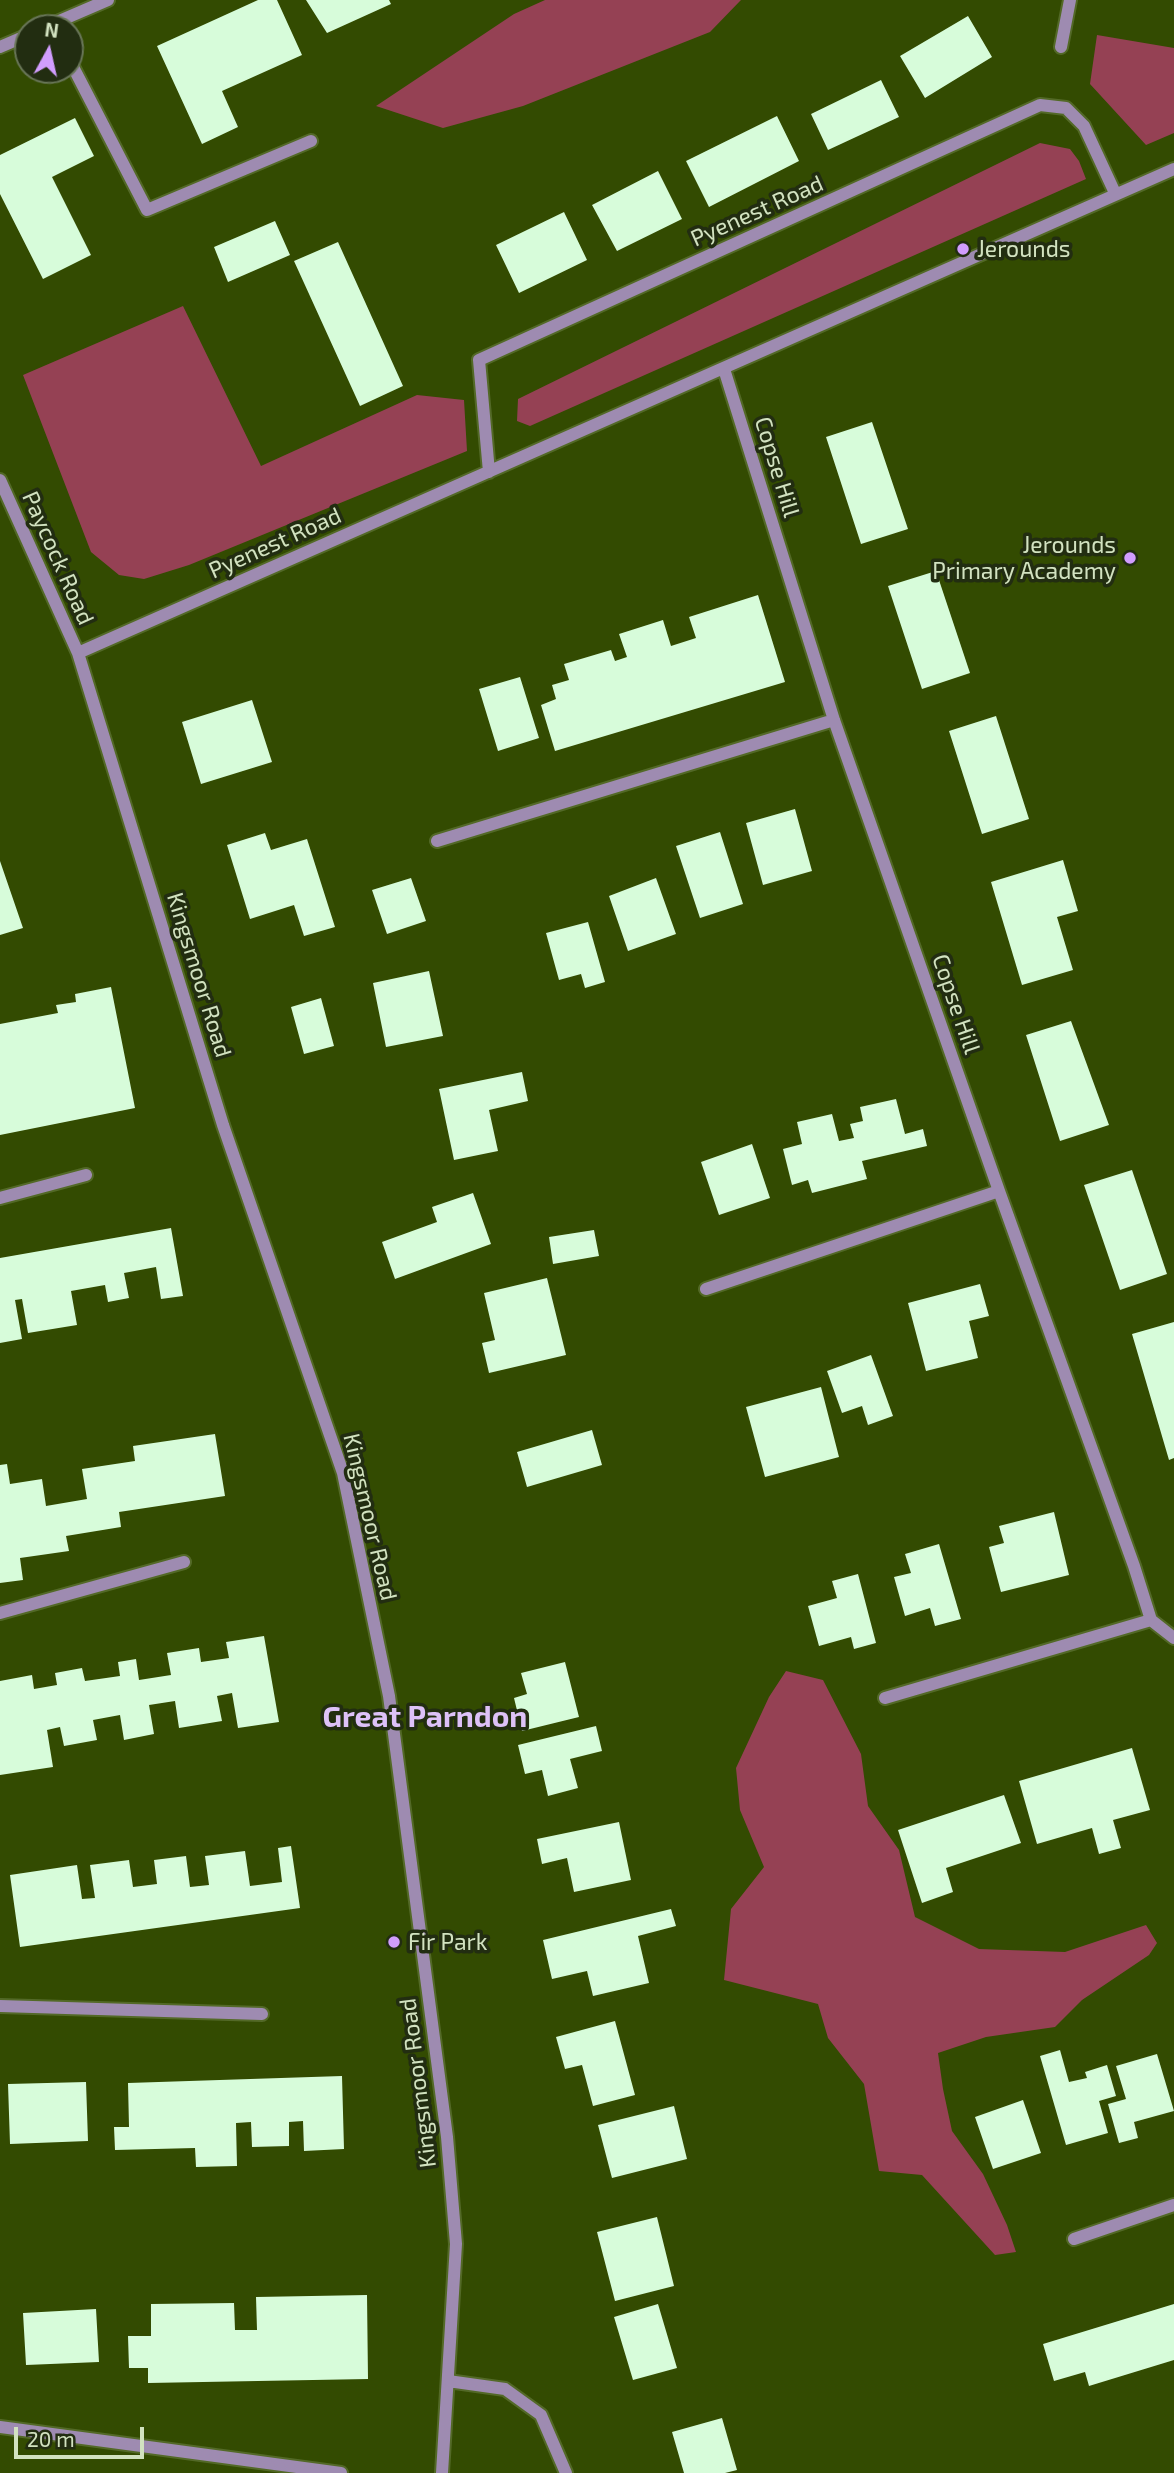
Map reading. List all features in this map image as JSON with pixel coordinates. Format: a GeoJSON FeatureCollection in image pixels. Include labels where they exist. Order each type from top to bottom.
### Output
{"type":"FeatureCollection","features":[{"type":"Feature","properties":{"kind":"street"},"geometry":{"type":"LineString","coordinates":[[77,14],[108,0]]}},
{"type":"Feature","properties":{"kind":"street"},"geometry":{"type":"LineString","coordinates":[[1061,47],[1070,0]]}},
{"type":"Feature","properties":{"kind":"street"},"geometry":{"type":"LineString","coordinates":[[82,84],[147,210],[311,141]]}},
{"type":"Feature","properties":{"kind":"street","name":"Pyenest Road"},"geometry":{"type":"LineString","coordinates":[[489,472],[479,360],[1040,105],[1066,108],[1084,126],[1115,194]]}},
{"type":"Feature","properties":{"kind":"street","name":"Pyenest Road"},"geometry":{"type":"LineString","coordinates":[[78,653],[1174,169]]}},
{"type":"Feature","properties":{"kind":"street","name":"Copse Hill"},"geometry":{"type":"LineString","coordinates":[[724,369],[834,720],[1151,1620]]}},
{"type":"Feature","properties":{"kind":"street","name":"Paycock Road"},"geometry":{"type":"LineString","coordinates":[[0,480],[78,653]]}},
{"type":"Feature","properties":{"kind":"street","name":"Kingsmoor Road"},"geometry":{"type":"LineString","coordinates":[[78,653],[223,1125],[345,1485],[388,1696],[447,2137],[456,2244],[442,2473]]}},
{"type":"Feature","properties":{"kind":"street"},"geometry":{"type":"LineString","coordinates":[[437,841],[834,720]]}},
{"type":"Feature","properties":{"kind":"street"},"geometry":{"type":"LineString","coordinates":[[0,1198],[86,1175]]}},
{"type":"Feature","properties":{"kind":"street"},"geometry":{"type":"LineString","coordinates":[[706,1289],[999,1191]]}},
{"type":"Feature","properties":{"kind":"street"},"geometry":{"type":"LineString","coordinates":[[0,1613],[184,1562]]}},
{"type":"Feature","properties":{"kind":"street"},"geometry":{"type":"LineString","coordinates":[[885,1698],[1151,1620],[1174,1638]]}},
{"type":"Feature","properties":{"kind":"street"},"geometry":{"type":"LineString","coordinates":[[0,2006],[262,2014]]}},
{"type":"Feature","properties":{"kind":"street"},"geometry":{"type":"LineString","coordinates":[[1074,2239],[1174,2205]]}},
{"type":"Feature","properties":{"kind":"street"},"geometry":{"type":"LineString","coordinates":[[448,2381],[505,2389],[541,2415],[566,2473]]}},
{"type":"Feature","properties":{"kind":"street"},"geometry":{"type":"LineString","coordinates":[[0,2427],[265,2468],[341,2473]]}},
{"type":"Feature","properties":{"kind":"shaded area"},"geometry":{"type":"Polygon","coordinates":[[[545,0],[741,0],[710,32],[523,106],[443,128],[376,106],[514,14],[545,0]]]}},
{"type":"Feature","properties":{"kind":"shaded area"},"geometry":{"type":"Polygon","coordinates":[[[1097,35],[1174,48],[1174,133],[1146,145],[1090,84],[1097,35]]]}},
{"type":"Feature","properties":{"kind":"shaded area"},"geometry":{"type":"Polygon","coordinates":[[[1040,143],[1070,149],[1079,161],[1086,179],[530,426],[517,421],[518,399],[1040,143]]]}},
{"type":"Feature","properties":{"kind":"shaded area"},"geometry":{"type":"Polygon","coordinates":[[[183,306],[261,466],[417,395],[464,400],[467,451],[189,565],[144,579],[119,575],[91,552],[23,375],[183,306]]]}},
{"type":"Feature","properties":{"kind":"shaded area"},"geometry":{"type":"Polygon","coordinates":[[[786,1671],[823,1680],[861,1754],[868,1806],[899,1850],[915,1917],[979,1949],[1065,1952],[1146,1925],[1157,1943],[1149,1955],[1082,2000],[1055,2027],[986,2037],[938,2053],[952,2131],[983,2174],[1007,2225],[1016,2252],[995,2255],[922,2175],[879,2171],[864,2084],[828,2038],[818,2004],[724,1980],[731,1909],[764,1867],[740,1810],[736,1768],[769,1697],[786,1671]]]}},
{"type":"Feature","properties":{"kind":"building"},"geometry":{"type":"Polygon","coordinates":[[[258,0],[277,0],[302,55],[222,91],[238,127],[202,144],[157,46],[258,0]]]}},
{"type":"Feature","properties":{"kind":"building"},"geometry":{"type":"Polygon","coordinates":[[[306,0],[389,0],[391,4],[327,33],[306,0]]]}},
{"type":"Feature","properties":{"kind":"building"},"geometry":{"type":"Polygon","coordinates":[[[968,16],[992,57],[925,98],[900,56],[968,16]]]}},
{"type":"Feature","properties":{"kind":"building"},"geometry":{"type":"Polygon","coordinates":[[[881,80],[899,117],[828,150],[811,114],[881,80]]]}},
{"type":"Feature","properties":{"kind":"building"},"geometry":{"type":"Polygon","coordinates":[[[777,116],[799,161],[709,207],[686,161],[777,116]]]}},
{"type":"Feature","properties":{"kind":"building"},"geometry":{"type":"Polygon","coordinates":[[[75,118],[94,156],[52,177],[91,255],[43,279],[0,194],[0,155],[75,118]]]}},
{"type":"Feature","properties":{"kind":"building"},"geometry":{"type":"Polygon","coordinates":[[[658,171],[682,219],[617,251],[592,205],[658,171]]]}},
{"type":"Feature","properties":{"kind":"building"},"geometry":{"type":"Polygon","coordinates":[[[564,212],[587,260],[519,293],[496,245],[564,212]]]}},
{"type":"Feature","properties":{"kind":"building"},"geometry":{"type":"Polygon","coordinates":[[[275,221],[290,255],[228,282],[214,247],[275,221]]]}},
{"type":"Feature","properties":{"kind":"building"},"geometry":{"type":"Polygon","coordinates":[[[338,242],[403,386],[360,406],[294,261],[338,242]]]}},
{"type":"Feature","properties":{"kind":"building"},"geometry":{"type":"Polygon","coordinates":[[[872,422],[908,529],[861,544],[826,437],[872,422]]]}},
{"type":"Feature","properties":{"kind":"building"},"geometry":{"type":"Polygon","coordinates":[[[936,571],[970,673],[922,689],[888,586],[936,571]]]}},
{"type":"Feature","properties":{"kind":"building"},"geometry":{"type":"Polygon","coordinates":[[[758,595],[785,682],[555,751],[541,705],[556,699],[552,685],[569,680],[564,664],[611,650],[615,661],[627,657],[619,634],[663,620],[671,646],[696,638],[689,617],[758,595]]]}},
{"type":"Feature","properties":{"kind":"building"},"geometry":{"type":"Polygon","coordinates":[[[520,677],[539,738],[498,751],[479,689],[520,677]]]}},
{"type":"Feature","properties":{"kind":"building"},"geometry":{"type":"Polygon","coordinates":[[[252,700],[272,762],[201,784],[182,722],[252,700]]]}},
{"type":"Feature","properties":{"kind":"building"},"geometry":{"type":"Polygon","coordinates":[[[996,716],[1029,819],[982,834],[949,731],[996,716]]]}},
{"type":"Feature","properties":{"kind":"building"},"geometry":{"type":"Polygon","coordinates":[[[795,809],[812,871],[763,885],[746,823],[795,809]]]}},
{"type":"Feature","properties":{"kind":"building"},"geometry":{"type":"Polygon","coordinates":[[[720,832],[743,904],[700,918],[676,846],[720,832]]]}},
{"type":"Feature","properties":{"kind":"building"},"geometry":{"type":"Polygon","coordinates":[[[265,833],[271,850],[307,839],[335,927],[304,936],[294,905],[250,919],[227,845],[265,833]]]}},
{"type":"Feature","properties":{"kind":"building"},"geometry":{"type":"Polygon","coordinates":[[[1063,860],[1078,911],[1057,917],[1073,970],[1022,985],[991,882],[1063,860]]]}},
{"type":"Feature","properties":{"kind":"building"},"geometry":{"type":"Polygon","coordinates":[[[0,861],[23,928],[0,935],[0,861]]]}},
{"type":"Feature","properties":{"kind":"building"},"geometry":{"type":"Polygon","coordinates":[[[411,878],[426,921],[387,934],[372,890],[411,878]]]}},
{"type":"Feature","properties":{"kind":"building"},"geometry":{"type":"Polygon","coordinates":[[[656,878],[676,934],[628,951],[609,896],[656,878]]]}},
{"type":"Feature","properties":{"kind":"building"},"geometry":{"type":"Polygon","coordinates":[[[588,922],[605,982],[585,988],[581,974],[559,980],[546,933],[588,922]]]}},
{"type":"Feature","properties":{"kind":"building"},"geometry":{"type":"Polygon","coordinates":[[[429,971],[443,1036],[386,1047],[373,983],[429,971]]]}},
{"type":"Feature","properties":{"kind":"building"},"geometry":{"type":"Polygon","coordinates":[[[111,987],[135,1108],[0,1135],[0,1024],[58,1013],[56,1005],[76,1002],[75,994],[111,987]]]}},
{"type":"Feature","properties":{"kind":"building"},"geometry":{"type":"Polygon","coordinates":[[[321,998],[334,1046],[304,1054],[291,1007],[321,998]]]}},
{"type":"Feature","properties":{"kind":"building"},"geometry":{"type":"Polygon","coordinates":[[[1071,1021],[1109,1125],[1060,1141],[1026,1035],[1071,1021]]]}},
{"type":"Feature","properties":{"kind":"building"},"geometry":{"type":"Polygon","coordinates":[[[522,1072],[528,1101],[489,1110],[498,1151],[454,1160],[439,1089],[522,1072]]]}},
{"type":"Feature","properties":{"kind":"building"},"geometry":{"type":"Polygon","coordinates":[[[896,1099],[905,1134],[923,1129],[927,1146],[862,1161],[867,1179],[812,1193],[808,1180],[792,1185],[783,1149],[802,1144],[797,1122],[832,1114],[839,1141],[854,1138],[850,1124],[863,1121],[860,1107],[896,1099]]]}},
{"type":"Feature","properties":{"kind":"building"},"geometry":{"type":"Polygon","coordinates":[[[752,1144],[770,1198],[719,1215],[701,1162],[752,1144]]]}},
{"type":"Feature","properties":{"kind":"building"},"geometry":{"type":"Polygon","coordinates":[[[1132,1170],[1167,1274],[1120,1290],[1084,1185],[1132,1170]]]}},
{"type":"Feature","properties":{"kind":"building"},"geometry":{"type":"Polygon","coordinates":[[[473,1193],[491,1244],[395,1279],[382,1242],[437,1222],[432,1207],[473,1193]]]}},
{"type":"Feature","properties":{"kind":"building"},"geometry":{"type":"Polygon","coordinates":[[[171,1228],[183,1296],[161,1299],[156,1267],[124,1273],[129,1298],[108,1302],[105,1285],[71,1291],[77,1325],[28,1333],[22,1299],[15,1300],[22,1339],[0,1343],[0,1258],[171,1228]]]}},
{"type":"Feature","properties":{"kind":"building"},"geometry":{"type":"Polygon","coordinates":[[[594,1230],[599,1256],[553,1264],[549,1237],[594,1230]]]}},
{"type":"Feature","properties":{"kind":"building"},"geometry":{"type":"Polygon","coordinates":[[[547,1278],[566,1355],[489,1373],[482,1343],[495,1340],[484,1293],[547,1278]]]}},
{"type":"Feature","properties":{"kind":"building"},"geometry":{"type":"Polygon","coordinates":[[[980,1284],[989,1316],[969,1321],[978,1358],[926,1371],[908,1303],[980,1284]]]}},
{"type":"Feature","properties":{"kind":"building"},"geometry":{"type":"Polygon","coordinates":[[[1174,1322],[1174,1458],[1169,1460],[1132,1334],[1174,1322]]]}},
{"type":"Feature","properties":{"kind":"building"},"geometry":{"type":"Polygon","coordinates":[[[871,1355],[893,1416],[868,1425],[862,1406],[842,1413],[827,1371],[871,1355]]]}},
{"type":"Feature","properties":{"kind":"building"},"geometry":{"type":"Polygon","coordinates":[[[821,1387],[839,1457],[765,1477],[746,1407],[821,1387]]]}},
{"type":"Feature","properties":{"kind":"building"},"geometry":{"type":"Polygon","coordinates":[[[592,1430],[602,1465],[527,1487],[517,1452],[592,1430]]]}},
{"type":"Feature","properties":{"kind":"building"},"geometry":{"type":"Polygon","coordinates":[[[215,1434],[225,1496],[119,1512],[121,1527],[66,1536],[69,1551],[20,1558],[23,1580],[0,1583],[0,1465],[7,1464],[10,1484],[42,1479],[46,1506],[87,1499],[82,1469],[135,1461],[133,1446],[215,1434]]]}},
{"type":"Feature","properties":{"kind":"building"},"geometry":{"type":"Polygon","coordinates":[[[1054,1512],[1069,1575],[1001,1592],[989,1547],[1004,1543],[999,1526],[1054,1512]]]}},
{"type":"Feature","properties":{"kind":"building"},"geometry":{"type":"Polygon","coordinates":[[[939,1544],[961,1619],[935,1626],[930,1608],[905,1616],[894,1577],[911,1573],[905,1554],[939,1544]]]}},
{"type":"Feature","properties":{"kind":"building"},"geometry":{"type":"Polygon","coordinates":[[[858,1574],[876,1643],[854,1649],[851,1637],[819,1646],[808,1606],[837,1598],[832,1581],[858,1574]]]}},
{"type":"Feature","properties":{"kind":"building"},"geometry":{"type":"Polygon","coordinates":[[[264,1636],[279,1722],[238,1728],[232,1693],[217,1696],[222,1721],[179,1728],[175,1701],[149,1705],[154,1734],[124,1740],[120,1715],[93,1720],[97,1740],[64,1746],[60,1727],[47,1730],[53,1767],[0,1775],[0,1681],[32,1675],[34,1689],[57,1685],[55,1673],[82,1668],[85,1681],[120,1676],[118,1662],[136,1659],[139,1680],[171,1675],[167,1653],[199,1648],[201,1662],[229,1658],[226,1642],[264,1636]]]}},
{"type":"Feature","properties":{"kind":"building"},"geometry":{"type":"Polygon","coordinates":[[[565,1662],[579,1717],[522,1731],[514,1698],[527,1694],[521,1673],[565,1662]]]}},
{"type":"Feature","properties":{"kind":"building"},"geometry":{"type":"Polygon","coordinates":[[[596,1726],[602,1751],[570,1759],[578,1788],[548,1796],[542,1770],[525,1774],[518,1745],[596,1726]]]}},
{"type":"Feature","properties":{"kind":"building"},"geometry":{"type":"Polygon","coordinates":[[[1132,1748],[1150,1810],[1113,1820],[1121,1848],[1099,1854],[1092,1828],[1037,1844],[1019,1781],[1132,1748]]]}},
{"type":"Feature","properties":{"kind":"building"},"geometry":{"type":"Polygon","coordinates":[[[1004,1795],[1021,1843],[946,1868],[953,1892],[922,1903],[898,1830],[1004,1795]]]}},
{"type":"Feature","properties":{"kind":"building"},"geometry":{"type":"Polygon","coordinates":[[[619,1822],[631,1880],[574,1892],[567,1858],[542,1864],[537,1839],[619,1822]]]}},
{"type":"Feature","properties":{"kind":"building"},"geometry":{"type":"Polygon","coordinates":[[[291,1846],[300,1908],[20,1947],[10,1875],[77,1865],[82,1899],[95,1898],[90,1865],[129,1860],[133,1887],[157,1884],[154,1860],[186,1856],[190,1887],[209,1885],[205,1856],[245,1851],[250,1886],[282,1882],[278,1848],[291,1846]]]}},
{"type":"Feature","properties":{"kind":"building"},"geometry":{"type":"Polygon","coordinates":[[[671,1909],[676,1926],[638,1936],[649,1983],[593,1996],[587,1971],[552,1979],[543,1940],[671,1909]]]}},
{"type":"Feature","properties":{"kind":"building"},"geometry":{"type":"Polygon","coordinates":[[[615,2021],[635,2095],[593,2106],[582,2065],[565,2069],[556,2037],[615,2021]]]}},
{"type":"Feature","properties":{"kind":"building"},"geometry":{"type":"Polygon","coordinates":[[[1060,2050],[1069,2082],[1087,2078],[1085,2072],[1107,2065],[1116,2096],[1099,2101],[1108,2133],[1066,2145],[1040,2056],[1060,2050]]]}},
{"type":"Feature","properties":{"kind":"building"},"geometry":{"type":"Polygon","coordinates":[[[1157,2054],[1174,2111],[1134,2122],[1138,2138],[1119,2143],[1108,2104],[1126,2099],[1116,2066],[1157,2054]]]}},
{"type":"Feature","properties":{"kind":"building"},"geometry":{"type":"Polygon","coordinates":[[[342,2076],[344,2149],[304,2151],[303,2121],[289,2122],[289,2146],[252,2147],[251,2122],[236,2123],[237,2166],[196,2167],[195,2148],[115,2150],[114,2127],[129,2127],[128,2083],[342,2076]]]}},
{"type":"Feature","properties":{"kind":"building"},"geometry":{"type":"Polygon","coordinates":[[[86,2082],[88,2141],[10,2144],[8,2084],[86,2082]]]}},
{"type":"Feature","properties":{"kind":"building"},"geometry":{"type":"Polygon","coordinates":[[[1023,2100],[1041,2153],[993,2169],[975,2117],[1023,2100]]]}},
{"type":"Feature","properties":{"kind":"building"},"geometry":{"type":"Polygon","coordinates":[[[674,2106],[687,2159],[612,2178],[598,2125],[674,2106]]]}},
{"type":"Feature","properties":{"kind":"building"},"geometry":{"type":"Polygon","coordinates":[[[657,2217],[674,2286],[615,2301],[597,2232],[657,2217]]]}},
{"type":"Feature","properties":{"kind":"building"},"geometry":{"type":"Polygon","coordinates":[[[367,2295],[368,2379],[148,2383],[148,2368],[129,2368],[128,2336],[151,2336],[151,2304],[234,2303],[235,2330],[257,2330],[256,2297],[367,2295]]]}},
{"type":"Feature","properties":{"kind":"building"},"geometry":{"type":"Polygon","coordinates":[[[658,2304],[677,2368],[633,2380],[614,2317],[658,2304]]]}},
{"type":"Feature","properties":{"kind":"building"},"geometry":{"type":"Polygon","coordinates":[[[1174,2304],[1174,2360],[1089,2386],[1085,2372],[1054,2381],[1043,2344],[1174,2304]]]}},
{"type":"Feature","properties":{"kind":"building"},"geometry":{"type":"Polygon","coordinates":[[[96,2309],[99,2362],[26,2365],[23,2313],[96,2309]]]}},
{"type":"Feature","properties":{"kind":"building"},"geometry":{"type":"Polygon","coordinates":[[[722,2418],[737,2470],[725,2473],[684,2473],[672,2432],[722,2418]]]}},
{"type":"Feature","properties":{"kind":"place","name":"Jerounds"},"geometry":{"type":"Point","coordinates":[963,249]}},
{"type":"Feature","properties":{"kind":"place","name":"Jerounds Primary Academy"},"geometry":{"type":"Point","coordinates":[1130,558]}},
{"type":"Feature","properties":{"kind":"place","name":"Fir Park"},"geometry":{"type":"Point","coordinates":[394,1942]}},
{"type":"Feature","properties":{"kind":"district","name":"Great Parndon"},"geometry":{"type":"Point","coordinates":[425,1717]}}]}
